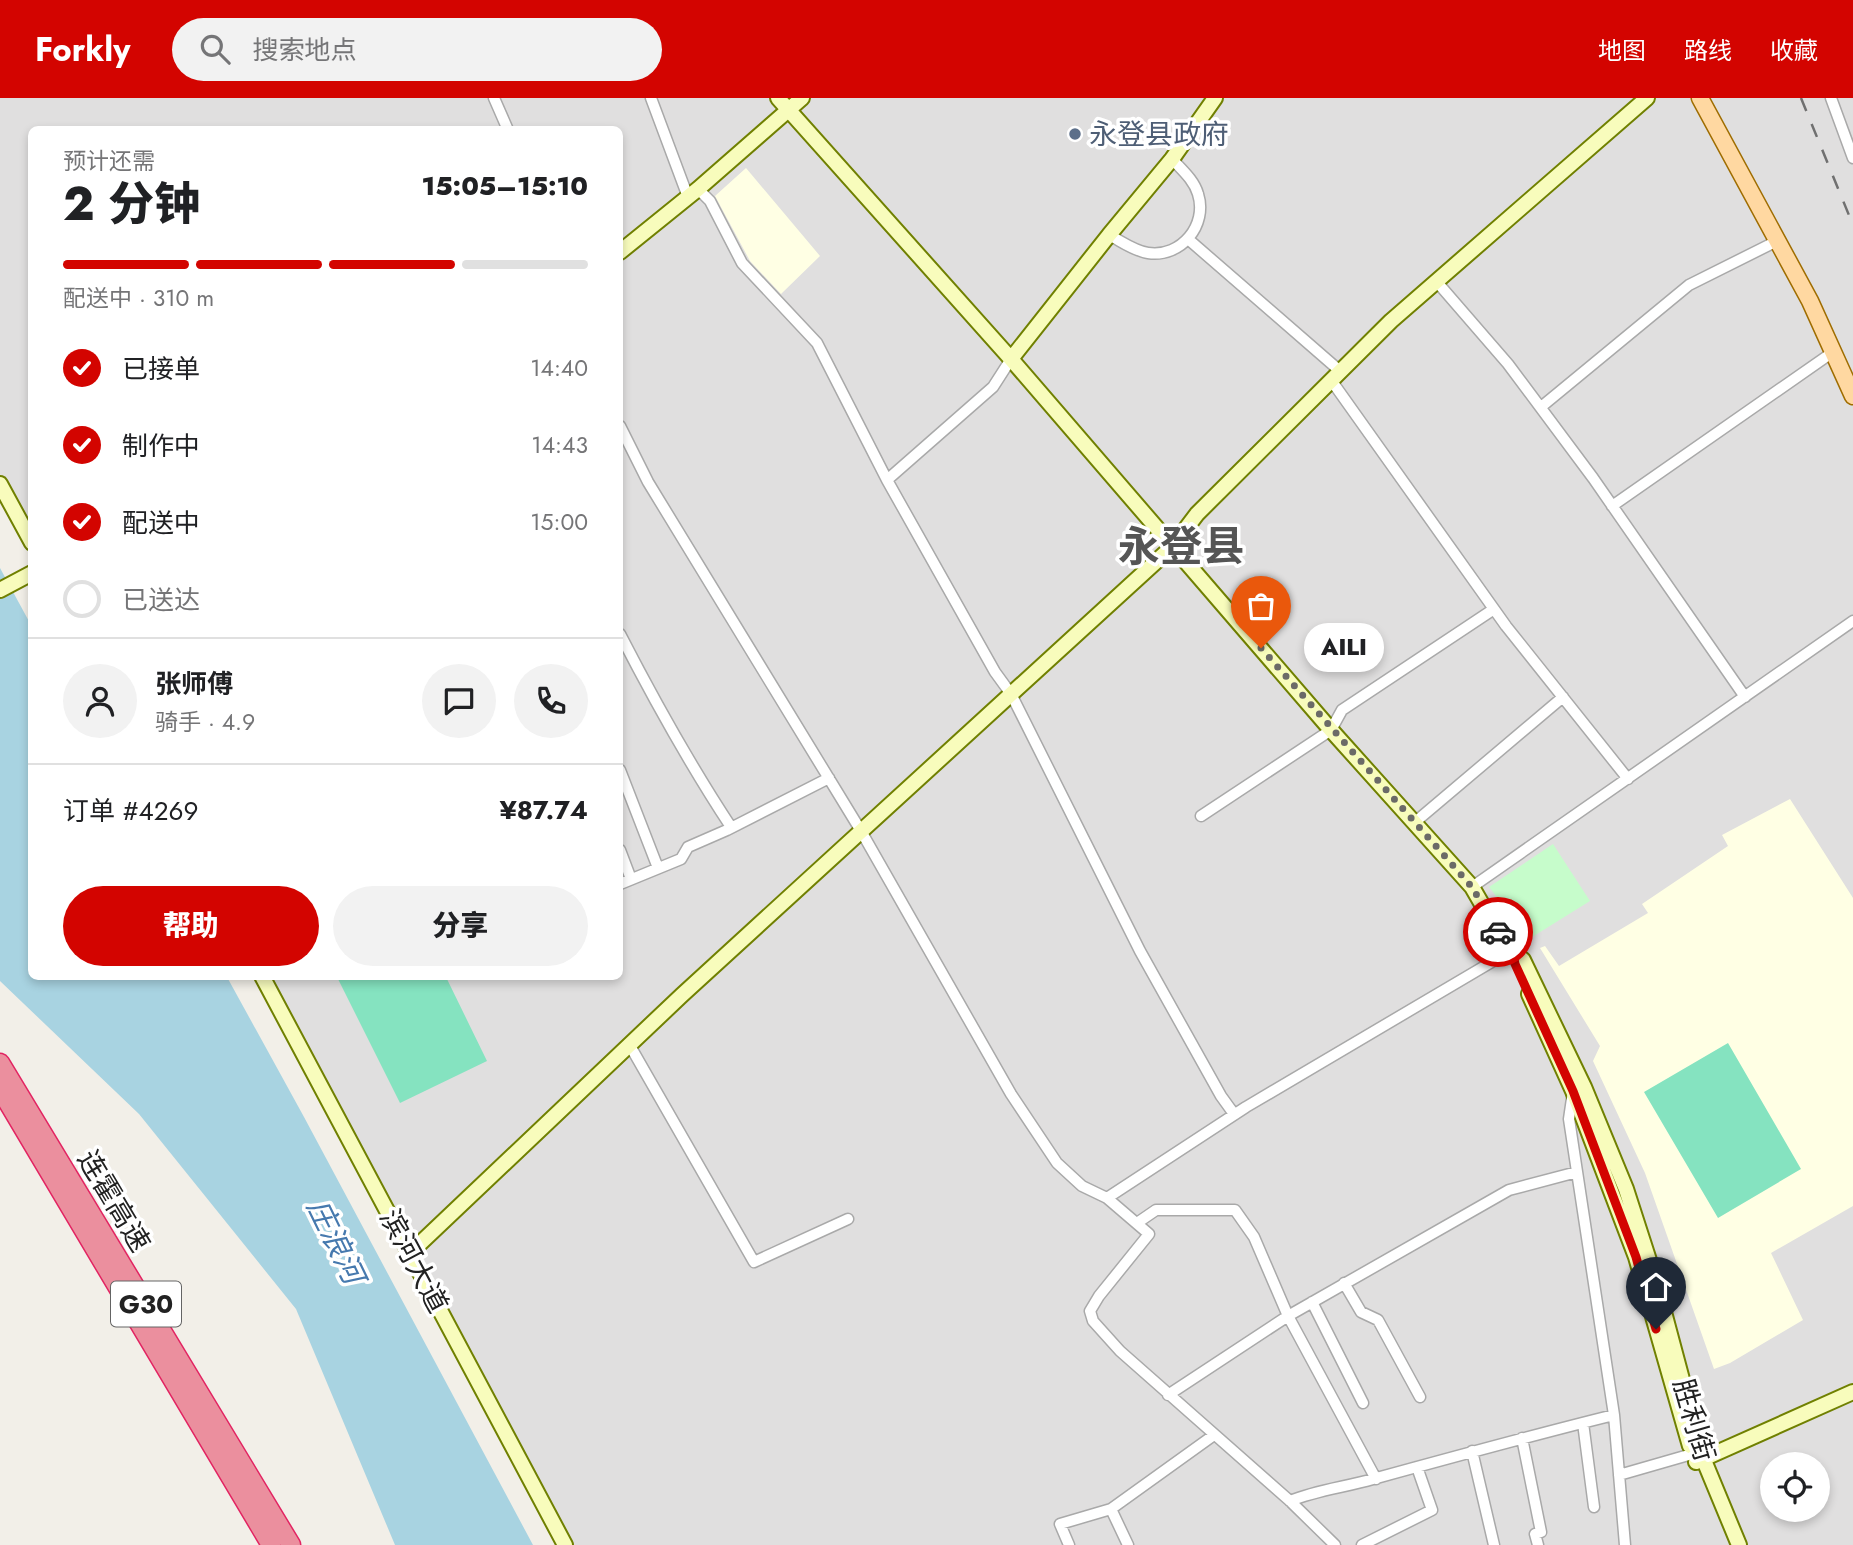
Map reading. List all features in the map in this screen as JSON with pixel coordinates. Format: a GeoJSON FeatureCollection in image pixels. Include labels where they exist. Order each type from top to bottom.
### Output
{"type":"FeatureCollection","features":[{"type":"Feature","properties":{"kind":"highway","name":"连霍高速"},"geometry":{"type":"LineString","coordinates":[[0,1063],[291,1545]]}},
{"type":"Feature","properties":{"kind":"highway","name":"连霍高速"},"geometry":{"type":"LineString","coordinates":[[0,1089],[271,1545]]}},
{"type":"Feature","properties":{"kind":"main road"},"geometry":{"type":"LineString","coordinates":[[1700,98],[1810,302],[1853,396]]}},
{"type":"Feature","properties":{"kind":"street"},"geometry":{"type":"LineString","coordinates":[[494,98],[506,126]]}},
{"type":"Feature","properties":{"kind":"street"},"geometry":{"type":"LineString","coordinates":[[651,98],[693,193],[710,201],[743,262],[817,343],[887,480],[995,672],[1011,694],[1140,951],[1221,1096],[1234,1114]]}},
{"type":"Feature","properties":{"kind":"street"},"geometry":{"type":"LineString","coordinates":[[778,98],[1011,359],[1331,730],[1472,887],[1512,950],[1234,1114],[1107,1198]]}},
{"type":"Feature","properties":{"kind":"street"},"geometry":{"type":"LineString","coordinates":[[623,250],[802,98]]}},
{"type":"Feature","properties":{"kind":"street"},"geometry":{"type":"LineString","coordinates":[[887,480],[993,387],[1011,359],[1109,234],[1172,159],[1215,98]]}},
{"type":"Feature","properties":{"kind":"street"},"geometry":{"type":"LineString","coordinates":[[410,1253],[629,1044],[1172,547],[1197,514],[1391,321],[1647,98]]}},
{"type":"Feature","properties":{"kind":"street"},"geometry":{"type":"LineString","coordinates":[[1832,98],[1853,158]]}},
{"type":"Feature","properties":{"kind":"street"},"geometry":{"type":"LineString","coordinates":[[1109,234],[1138,250],[1153,253],[1176,248],[1188,239],[1199,220],[1200,198],[1191,178],[1172,159]]}},
{"type":"Feature","properties":{"kind":"street"},"geometry":{"type":"LineString","coordinates":[[1188,239],[1335,376],[1494,609],[1628,779]]}},
{"type":"Feature","properties":{"kind":"street"},"geometry":{"type":"LineString","coordinates":[[1541,407],[1689,285],[1777,241]]}},
{"type":"Feature","properties":{"kind":"street"},"geometry":{"type":"LineString","coordinates":[[1437,282],[1508,364],[1541,407],[1745,696]]}},
{"type":"Feature","properties":{"kind":"street"},"geometry":{"type":"LineString","coordinates":[[1612,506],[1833,352]]}},
{"type":"Feature","properties":{"kind":"street"},"geometry":{"type":"LineString","coordinates":[[623,432],[648,482],[861,831],[1011,1094],[1057,1163],[1082,1186],[1107,1198],[1149,1234],[1098,1296],[1090,1311],[1093,1321],[1120,1351],[1335,1545]]}},
{"type":"Feature","properties":{"kind":"street"},"geometry":{"type":"LineString","coordinates":[[0,484],[28,536]]}},
{"type":"Feature","properties":{"kind":"street"},"geometry":{"type":"LineString","coordinates":[[6,587],[28,575]]}},
{"type":"Feature","properties":{"kind":"street"},"geometry":{"type":"LineString","coordinates":[[1201,816],[1331,730],[1342,710],[1494,609]]}},
{"type":"Feature","properties":{"kind":"street"},"geometry":{"type":"LineString","coordinates":[[1472,887],[1853,621]]}},
{"type":"Feature","properties":{"kind":"street"},"geometry":{"type":"LineString","coordinates":[[623,640],[653,699],[731,827]]}},
{"type":"Feature","properties":{"kind":"street"},"geometry":{"type":"LineString","coordinates":[[1414,823],[1563,697]]}},
{"type":"Feature","properties":{"kind":"street"},"geometry":{"type":"LineString","coordinates":[[623,778],[658,868]]}},
{"type":"Feature","properties":{"kind":"street"},"geometry":{"type":"LineString","coordinates":[[623,883],[681,859],[688,847],[828,778]]}},
{"type":"Feature","properties":{"kind":"street"},"geometry":{"type":"LineString","coordinates":[[623,858],[631,879]]}},
{"type":"Feature","properties":{"kind":"street","name":"胜利街"},"geometry":{"type":"LineString","coordinates":[[1512,950],[1515,964],[1573,1091],[1636,1257],[1697,1458],[1729,1545]]}},
{"type":"Feature","properties":{"kind":"street","name":"胜利街"},"geometry":{"type":"LineString","coordinates":[[1512,950],[1523,960],[1584,1087],[1626,1189],[1656,1282],[1697,1458],[1739,1545]]}},
{"type":"Feature","properties":{"kind":"street","name":"滨河大道"},"geometry":{"type":"LineString","coordinates":[[264,980],[565,1545]]}},
{"type":"Feature","properties":{"kind":"street"},"geometry":{"type":"LineString","coordinates":[[629,1044],[754,1262],[848,1219]]}},
{"type":"Feature","properties":{"kind":"street"},"geometry":{"type":"LineString","coordinates":[[1573,1091],[1569,1119],[1614,1415],[1625,1545]]}},
{"type":"Feature","properties":{"kind":"street"},"geometry":{"type":"LineString","coordinates":[[1168,1395],[1288,1316],[1508,1190],[1577,1172]]}},
{"type":"Feature","properties":{"kind":"street"},"geometry":{"type":"LineString","coordinates":[[1137,1223],[1156,1210],[1236,1210],[1254,1237],[1288,1316],[1377,1479]]}},
{"type":"Feature","properties":{"kind":"street"},"geometry":{"type":"LineString","coordinates":[[1344,1283],[1362,1312],[1378,1320],[1420,1397]]}},
{"type":"Feature","properties":{"kind":"street"},"geometry":{"type":"LineString","coordinates":[[1312,1302],[1363,1403]]}},
{"type":"Feature","properties":{"kind":"street"},"geometry":{"type":"LineString","coordinates":[[1619,1475],[1697,1458],[1853,1392]]}},
{"type":"Feature","properties":{"kind":"street"},"geometry":{"type":"LineString","coordinates":[[1290,1502],[1307,1494],[1377,1479],[1472,1451],[1614,1415]]}},
{"type":"Feature","properties":{"kind":"street"},"geometry":{"type":"LineString","coordinates":[[1583,1423],[1594,1507]]}},
{"type":"Feature","properties":{"kind":"street"},"geometry":{"type":"LineString","coordinates":[[1069,1545],[1060,1524],[1111,1509],[1214,1435]]}},
{"type":"Feature","properties":{"kind":"street"},"geometry":{"type":"LineString","coordinates":[[1522,1438],[1541,1532],[1535,1534],[1538,1545]]}},
{"type":"Feature","properties":{"kind":"street"},"geometry":{"type":"LineString","coordinates":[[1472,1451],[1494,1545]]}},
{"type":"Feature","properties":{"kind":"street"},"geometry":{"type":"LineString","coordinates":[[1362,1545],[1432,1510],[1417,1467]]}},
{"type":"Feature","properties":{"kind":"street"},"geometry":{"type":"LineString","coordinates":[[1111,1509],[1128,1545]]}},
{"type":"Feature","properties":{"kind":"shaded area"},"geometry":{"type":"Polygon","coordinates":[[[0,98],[1853,98],[1853,1545],[570,1545],[509,1434],[274,980],[623,980],[623,126],[28,126],[28,526],[0,475],[0,98]]]}},
{"type":"Feature","properties":{"kind":"shaded area"},"geometry":{"type":"Polygon","coordinates":[[[746,168],[820,256],[781,294],[750,261],[715,196],[746,168]]]}},
{"type":"Feature","properties":{"kind":"shaded area"},"geometry":{"type":"Polygon","coordinates":[[[1790,799],[1853,898],[1853,1206],[1771,1253],[1803,1320],[1730,1363],[1714,1369],[1645,1173],[1593,1061],[1600,1046],[1540,948],[1545,946],[1559,966],[1648,913],[1642,904],[1728,846],[1722,835],[1790,799]]]}},
{"type":"Feature","properties":{"kind":"green space"},"geometry":{"type":"Polygon","coordinates":[[[1553,844],[1590,901],[1529,939],[1489,887],[1553,844]]]}},
{"type":"Feature","properties":{"kind":"green space"},"geometry":{"type":"Polygon","coordinates":[[[338,980],[447,980],[487,1061],[400,1103],[338,980]]]}},
{"type":"Feature","properties":{"kind":"green space"},"geometry":{"type":"Polygon","coordinates":[[[1728,1043],[1801,1169],[1718,1218],[1644,1092],[1728,1043]]]}},
{"type":"Feature","properties":{"kind":"water","name":"庄浪河"},"geometry":{"type":"Polygon","coordinates":[[[0,568],[28,619],[28,980],[229,980],[533,1545],[395,1545],[296,1309],[139,1114],[0,981],[0,568]]]}},
{"type":"Feature","properties":{"kind":"railway"},"geometry":{"type":"LineString","coordinates":[[1801,98],[1853,225]]}},
{"type":"Feature","properties":{"kind":"way so far"},"geometry":{"type":"LineString","coordinates":[[1261,648],[1472,887],[1498,932]]}},
{"type":"Feature","properties":{"kind":"place","name":"永登县政府"},"geometry":{"type":"Point","coordinates":[1075,134]}},
{"type":"Feature","properties":{"kind":"place","name":"AILI"},"geometry":{"type":"Point","coordinates":[1261,648]}},
{"type":"Feature","properties":{"kind":"district","name":"永登县"},"geometry":{"type":"Point","coordinates":[1181,546]}},
{"type":"Feature","properties":{"kind":"route"},"geometry":{"type":"LineString","coordinates":[[1498,932],[1512,950],[1515,964],[1573,1091],[1636,1257],[1656,1329]]}}]}
